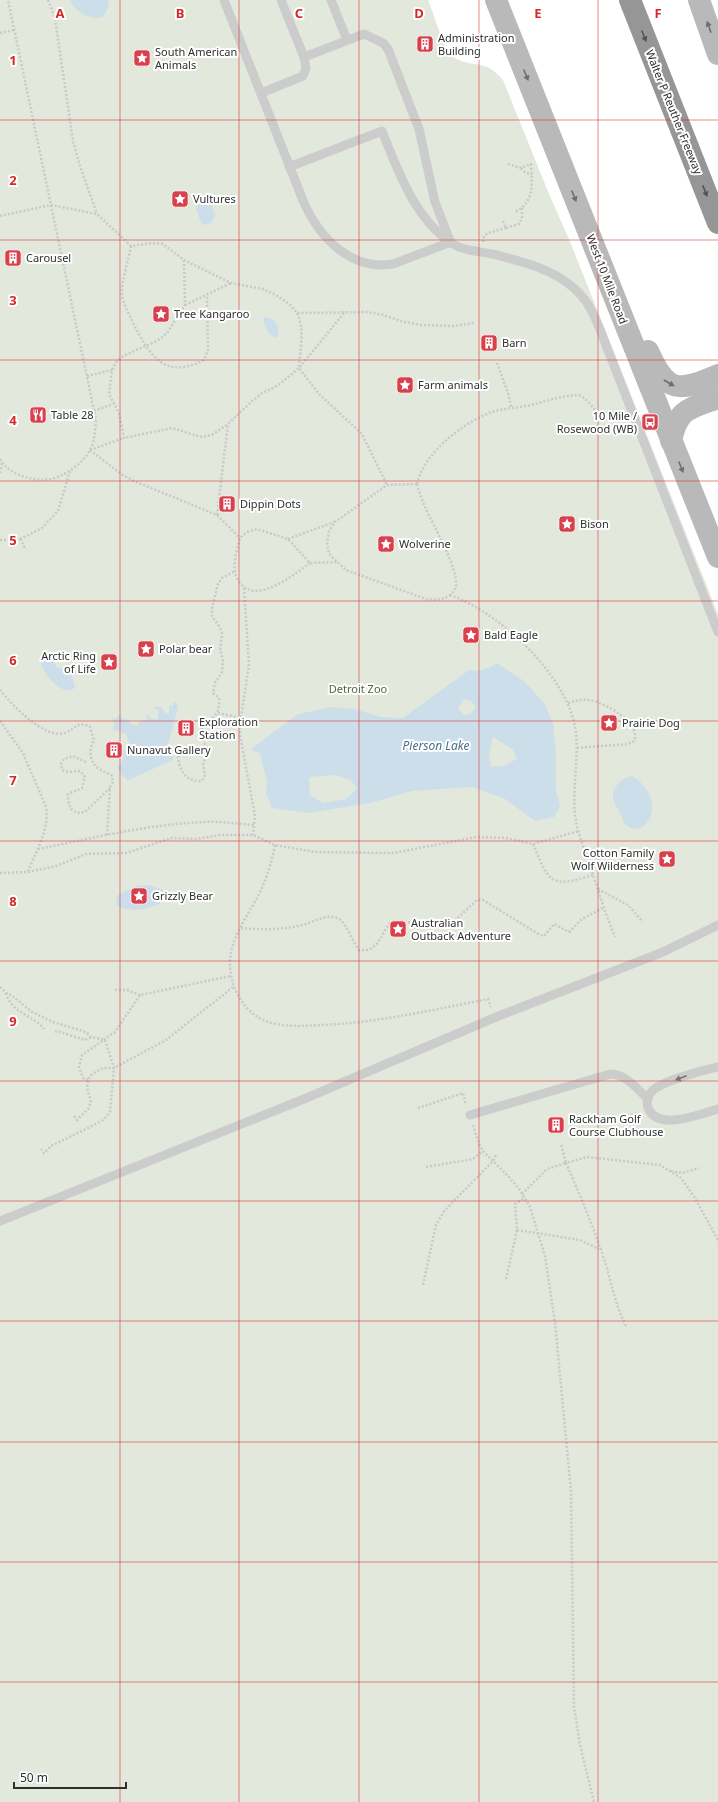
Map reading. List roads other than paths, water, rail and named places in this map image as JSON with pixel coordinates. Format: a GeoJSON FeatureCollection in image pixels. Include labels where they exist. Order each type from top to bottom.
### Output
{"type":"FeatureCollection","features":[{"type":"Feature","properties":{"kind":"highway","name":"Walter P Reuther Freeway"},"geometry":{"type":"LineString","coordinates":[[630,0],[718,223]]}},
{"type":"Feature","properties":{"kind":"main road","name":"West 10 Mile Road"},"geometry":{"type":"LineString","coordinates":[[496,0],[718,557]]}},
{"type":"Feature","properties":{"kind":"main road"},"geometry":{"type":"LineString","coordinates":[[699,0],[718,54]]}},
{"type":"Feature","properties":{"kind":"main road"},"geometry":{"type":"LineString","coordinates":[[596,252],[629,307],[654,365],[663,379],[678,387],[689,386],[711,389]]}},
{"type":"Feature","properties":{"kind":"main road"},"geometry":{"type":"LineString","coordinates":[[671,441],[674,426],[682,415],[694,408],[711,389]]}},
{"type":"Feature","properties":{"kind":"lane"},"geometry":{"type":"LineString","coordinates":[[224,0],[307,210],[322,234],[342,252],[365,264],[384,266],[451,242]]}},
{"type":"Feature","properties":{"kind":"lane"},"geometry":{"type":"LineString","coordinates":[[261,93],[303,76],[306,68],[304,56],[282,0]]}},
{"type":"Feature","properties":{"kind":"lane"},"geometry":{"type":"LineString","coordinates":[[332,0],[347,40]]}},
{"type":"Feature","properties":{"kind":"lane"},"geometry":{"type":"LineString","coordinates":[[304,56],[364,34],[383,43],[388,49],[419,129],[435,202],[451,242]]}},
{"type":"Feature","properties":{"kind":"lane"},"geometry":{"type":"LineString","coordinates":[[289,167],[382,131],[404,182],[416,204],[430,223],[451,242],[464,250],[507,258],[543,269],[563,279],[579,292],[591,308],[599,327],[718,632]]}},
{"type":"Feature","properties":{"kind":"lane"},"geometry":{"type":"LineString","coordinates":[[0,1221],[304,1099],[496,1017],[663,952],[718,925]]}},
{"type":"Feature","properties":{"kind":"lane"},"geometry":{"type":"LineString","coordinates":[[718,1067],[697,1072],[667,1083],[652,1090],[648,1099],[648,1106],[653,1115],[661,1120],[673,1120],[718,1109]]}},
{"type":"Feature","properties":{"kind":"lane"},"geometry":{"type":"LineString","coordinates":[[470,1116],[610,1074],[618,1074],[626,1078],[648,1099]]}},
{"type":"Feature","properties":{"kind":"water"},"geometry":{"type":"Polygon","coordinates":[[[70,0],[108,0],[109,6],[103,17],[93,18],[79,12],[70,0]]]}},
{"type":"Feature","properties":{"kind":"water"},"geometry":{"type":"Polygon","coordinates":[[[204,201],[211,203],[215,215],[211,223],[203,225],[196,208],[197,204],[204,201]]]}},
{"type":"Feature","properties":{"kind":"water"},"geometry":{"type":"Polygon","coordinates":[[[266,317],[272,319],[277,325],[279,330],[276,338],[269,333],[266,328],[263,319],[266,317]]]}},
{"type":"Feature","properties":{"kind":"water"},"geometry":{"type":"Polygon","coordinates":[[[42,659],[52,660],[57,668],[68,670],[72,675],[75,687],[72,690],[67,690],[52,681],[44,671],[40,661],[42,659]]]}},
{"type":"Feature","properties":{"kind":"water","name":"Pierson Lake"},"geometry":{"type":"Polygon","coordinates":[[[497,663],[524,681],[544,703],[553,723],[556,755],[556,790],[560,806],[554,817],[535,821],[505,799],[472,787],[412,791],[370,803],[308,813],[272,808],[266,793],[267,782],[260,754],[251,749],[298,714],[332,707],[355,709],[380,717],[403,718],[469,670],[480,670],[497,663]],[[464,699],[458,708],[464,715],[470,714],[476,707],[471,701],[464,699]],[[493,737],[489,755],[491,767],[503,766],[517,759],[513,750],[493,737]],[[334,775],[309,777],[310,795],[323,803],[346,799],[357,789],[351,780],[334,775]]]}},
{"type":"Feature","properties":{"kind":"water"},"geometry":{"type":"Polygon","coordinates":[[[174,702],[177,703],[178,707],[168,744],[174,759],[127,781],[117,767],[123,760],[123,751],[131,748],[126,734],[116,730],[113,731],[114,724],[112,718],[116,719],[118,715],[121,715],[122,719],[130,720],[130,723],[137,726],[139,722],[147,720],[147,714],[150,718],[157,720],[159,711],[153,707],[161,707],[166,714],[169,713],[169,706],[173,705],[174,702]]]}},
{"type":"Feature","properties":{"kind":"water"},"geometry":{"type":"Polygon","coordinates":[[[632,776],[643,785],[652,805],[650,819],[643,827],[637,829],[626,825],[613,797],[616,786],[625,778],[632,776]]]}},
{"type":"Feature","properties":{"kind":"water"},"geometry":{"type":"Polygon","coordinates":[[[149,885],[163,890],[166,896],[163,901],[151,907],[136,910],[117,906],[116,900],[118,895],[136,886],[149,885]]]}},
{"type":"Feature","properties":{"kind":"place","name":"Administration Building"},"geometry":{"type":"Point","coordinates":[425,44]}},
{"type":"Feature","properties":{"kind":"place","name":"South American Animals"},"geometry":{"type":"Point","coordinates":[142,58]}},
{"type":"Feature","properties":{"kind":"place","name":"Vultures"},"geometry":{"type":"Point","coordinates":[180,199]}},
{"type":"Feature","properties":{"kind":"place","name":"Carousel"},"geometry":{"type":"Point","coordinates":[13,258]}},
{"type":"Feature","properties":{"kind":"place","name":"Tree Kangaroo"},"geometry":{"type":"Point","coordinates":[161,314]}},
{"type":"Feature","properties":{"kind":"place","name":"Barn"},"geometry":{"type":"Point","coordinates":[489,343]}},
{"type":"Feature","properties":{"kind":"place","name":"Farm animals"},"geometry":{"type":"Point","coordinates":[405,385]}},
{"type":"Feature","properties":{"kind":"place","name":"Table 28"},"geometry":{"type":"Point","coordinates":[38,415]}},
{"type":"Feature","properties":{"kind":"place","name":"10 Mile / Rosewood (WB)"},"geometry":{"type":"Point","coordinates":[650,422]}},
{"type":"Feature","properties":{"kind":"place","name":"Dippin Dots"},"geometry":{"type":"Point","coordinates":[227,504]}},
{"type":"Feature","properties":{"kind":"place","name":"Bison"},"geometry":{"type":"Point","coordinates":[567,524]}},
{"type":"Feature","properties":{"kind":"place","name":"Wolverine"},"geometry":{"type":"Point","coordinates":[386,544]}},
{"type":"Feature","properties":{"kind":"place","name":"Bald Eagle"},"geometry":{"type":"Point","coordinates":[471,635]}},
{"type":"Feature","properties":{"kind":"place","name":"Polar bear"},"geometry":{"type":"Point","coordinates":[146,649]}},
{"type":"Feature","properties":{"kind":"place","name":"Arctic Ring of Life"},"geometry":{"type":"Point","coordinates":[109,662]}},
{"type":"Feature","properties":{"kind":"place","name":"Prairie Dog"},"geometry":{"type":"Point","coordinates":[609,723]}},
{"type":"Feature","properties":{"kind":"place","name":"Exploration Station"},"geometry":{"type":"Point","coordinates":[186,728]}},
{"type":"Feature","properties":{"kind":"place","name":"Nunavut Gallery"},"geometry":{"type":"Point","coordinates":[114,750]}},
{"type":"Feature","properties":{"kind":"place","name":"Cotton Family Wolf Wilderness"},"geometry":{"type":"Point","coordinates":[667,859]}},
{"type":"Feature","properties":{"kind":"place","name":"Grizzly Bear"},"geometry":{"type":"Point","coordinates":[139,896]}},
{"type":"Feature","properties":{"kind":"place","name":"Australian Outback Adventure"},"geometry":{"type":"Point","coordinates":[398,929]}},
{"type":"Feature","properties":{"kind":"place","name":"Rackham Golf Course Clubhouse"},"geometry":{"type":"Point","coordinates":[556,1125]}},
{"type":"Feature","properties":{"kind":"park label","name":"Detroit Zoo"},"geometry":{"type":"Point","coordinates":[358,689]}}]}
